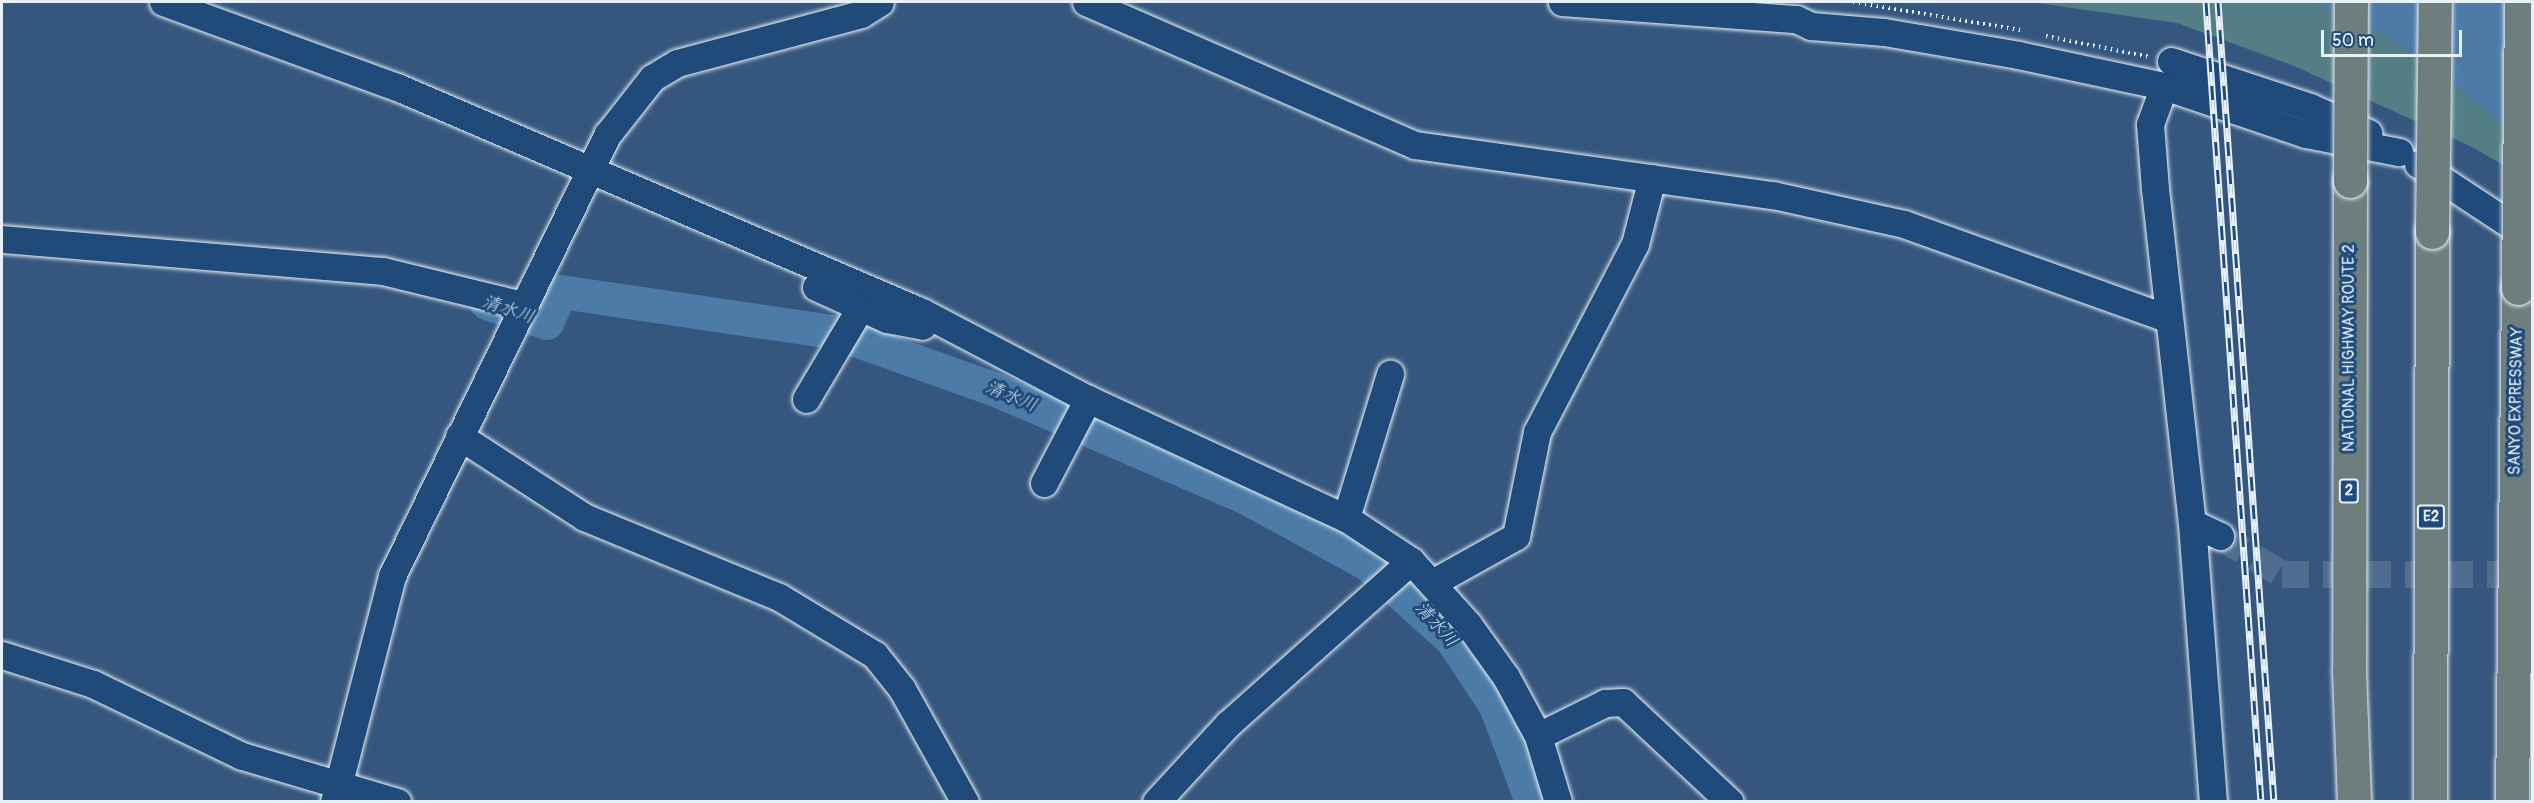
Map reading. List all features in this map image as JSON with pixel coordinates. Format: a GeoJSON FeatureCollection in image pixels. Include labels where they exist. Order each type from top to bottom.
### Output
{"type":"FeatureCollection","features":[{"type":"Feature","properties":{"kind":"highway","name":"NATIONAL HIGHWAY ROUTE 2"},"geometry":{"type":"LineString","coordinates":[[2351,2],[2349,671],[2354,801]]}},
{"type":"Feature","properties":{"kind":"highway","name":"E2"},"geometry":{"type":"LineString","coordinates":[[2430,801],[2435,2]]}},
{"type":"Feature","properties":{"kind":"highway","name":"SANYO EXPRESSWAY"},"geometry":{"type":"LineString","coordinates":[[2512,801],[2521,2]]}},
{"type":"Feature","properties":{"kind":"street"},"geometry":{"type":"LineString","coordinates":[[163,2],[398,87],[587,173],[959,332],[1088,399],[1346,518],[1432,584],[1506,677],[1538,736],[1558,801]]}},
{"type":"Feature","properties":{"kind":"street"},"geometry":{"type":"LineString","coordinates":[[336,794],[392,576],[587,173],[630,102],[652,78],[677,63],[861,14],[880,2]]}},
{"type":"Feature","properties":{"kind":"street"},"geometry":{"type":"LineString","coordinates":[[1086,2],[1415,145],[1773,195],[1904,224],[2166,318]]}},
{"type":"Feature","properties":{"kind":"street"},"geometry":{"type":"LineString","coordinates":[[1562,2],[1658,5],[1884,32],[2167,73],[2310,107],[2399,152],[2532,240]]}},
{"type":"Feature","properties":{"kind":"street"},"geometry":{"type":"LineString","coordinates":[[2167,73],[2150,124],[2166,318],[2192,523],[2213,801]]}},
{"type":"Feature","properties":{"kind":"street"},"geometry":{"type":"LineString","coordinates":[[1432,584],[1516,536],[1537,432],[1635,244],[1652,178]]}},
{"type":"Feature","properties":{"kind":"street"},"geometry":{"type":"LineString","coordinates":[[2,239],[383,271],[522,305]]}},
{"type":"Feature","properties":{"kind":"street"},"geometry":{"type":"LineString","coordinates":[[759,246],[808,284],[860,308],[959,332]]}},
{"type":"Feature","properties":{"kind":"street"},"geometry":{"type":"LineString","coordinates":[[806,399],[860,308]]}},
{"type":"Feature","properties":{"kind":"street"},"geometry":{"type":"LineString","coordinates":[[1346,518],[1390,374]]}},
{"type":"Feature","properties":{"kind":"street"},"geometry":{"type":"LineString","coordinates":[[1044,483],[1088,399]]}},
{"type":"Feature","properties":{"kind":"street"},"geometry":{"type":"LineString","coordinates":[[459,436],[584,517],[779,597],[875,655],[902,689],[965,801]]}},
{"type":"Feature","properties":{"kind":"street"},"geometry":{"type":"LineString","coordinates":[[2192,523],[2220,536]]}},
{"type":"Feature","properties":{"kind":"street"},"geometry":{"type":"LineString","coordinates":[[1156,801],[1228,724],[1408,565]]}},
{"type":"Feature","properties":{"kind":"street"},"geometry":{"type":"LineString","coordinates":[[2,655],[93,684],[242,756],[336,794],[397,801]]}},
{"type":"Feature","properties":{"kind":"street"},"geometry":{"type":"LineString","coordinates":[[1538,736],[1605,704],[1623,702],[1730,801]]}},
{"type":"Feature","properties":{"kind":"green space"},"geometry":{"type":"Polygon","coordinates":[[[2030,2],[2316,2],[2388,37],[2532,145],[2532,182],[2472,147],[2294,66],[2177,23],[2030,2]]]}},
{"type":"Feature","properties":{"kind":"water"},"geometry":{"type":"Polygon","coordinates":[[[2316,2],[2532,2],[2532,145],[2388,37],[2316,2]]]}},
{"type":"Feature","properties":{"kind":"waterway","name":"清水川"},"geometry":{"type":"LineString","coordinates":[[487,303],[547,323],[561,292],[833,332],[996,390],[1247,498],[1369,565],[1453,641],[1496,706],[1532,802]]}},
{"type":"Feature","properties":{"kind":"tunnel"},"geometry":{"type":"LineString","coordinates":[[2220,536],[2282,574],[2532,574]]}},
{"type":"Feature","properties":{"kind":"railway"},"geometry":{"type":"LineString","coordinates":[[2206,2],[2261,802]]}},
{"type":"Feature","properties":{"kind":"railway"},"geometry":{"type":"LineString","coordinates":[[2218,2],[2274,802]]}}]}
